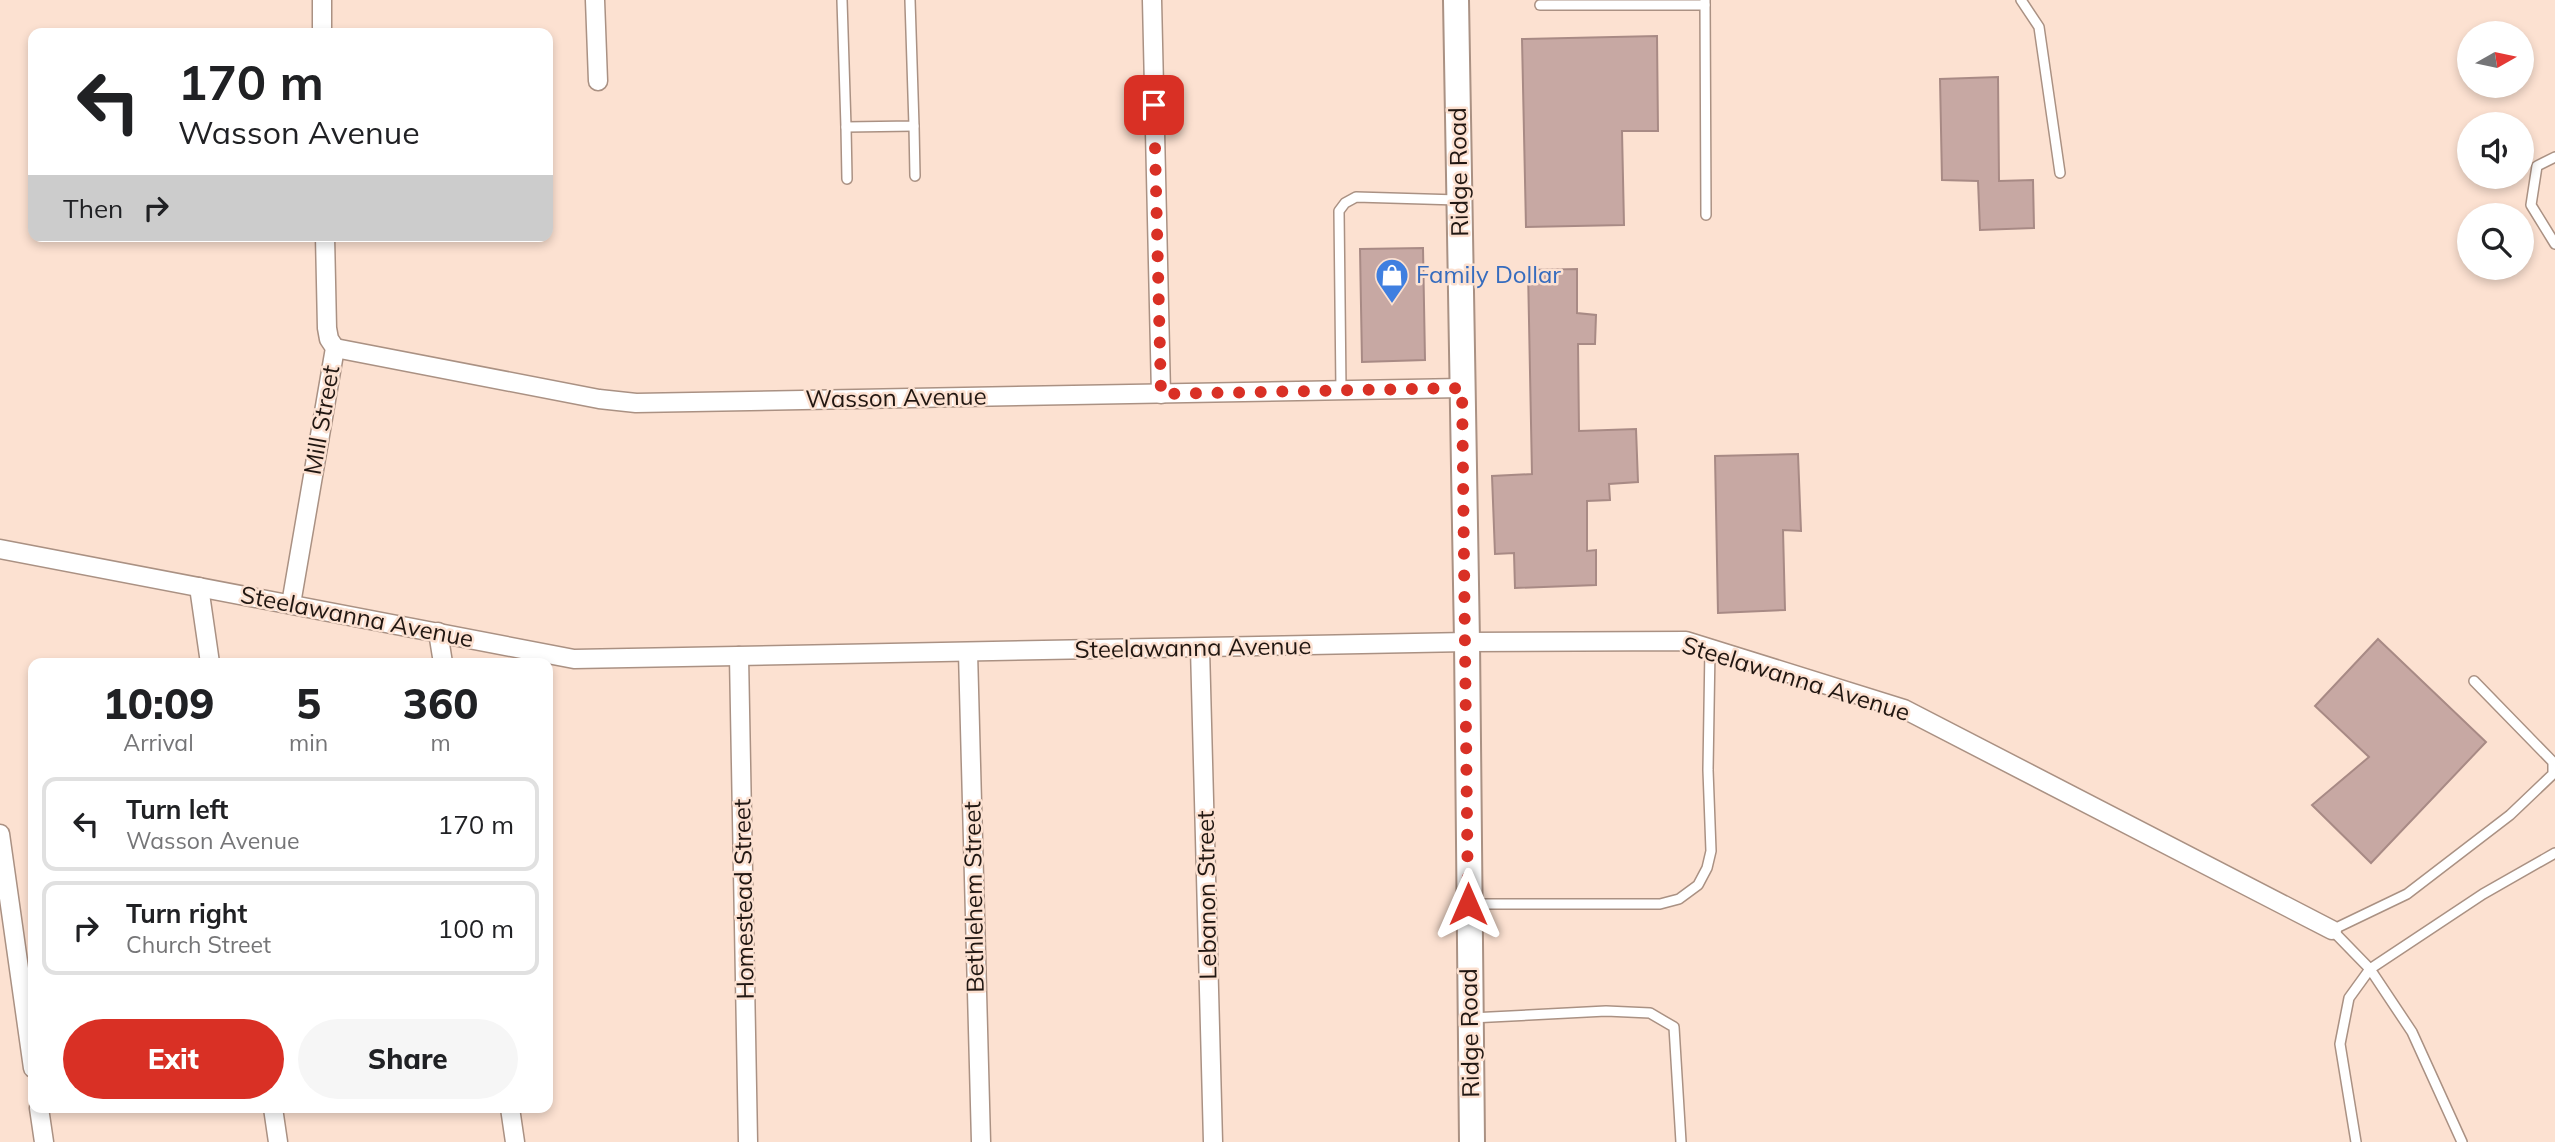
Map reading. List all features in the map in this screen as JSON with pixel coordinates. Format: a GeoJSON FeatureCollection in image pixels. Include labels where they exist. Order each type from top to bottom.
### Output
{"type":"FeatureCollection","features":[{"type":"Feature","properties":{"kind":"main road","name":"Ridge Road"},"geometry":{"type":"LineString","coordinates":[[1456,0],[1472,1142]]}},
{"type":"Feature","properties":{"kind":"street"},"geometry":{"type":"LineString","coordinates":[[322,0],[323,28]]}},
{"type":"Feature","properties":{"kind":"street"},"geometry":{"type":"LineString","coordinates":[[595,0],[598,80]]}},
{"type":"Feature","properties":{"kind":"street"},"geometry":{"type":"LineString","coordinates":[[1152,0],[1161,394]]}},
{"type":"Feature","properties":{"kind":"street","name":"Mill Street"},"geometry":{"type":"LineString","coordinates":[[291,604],[335,348],[329,339],[327,328],[325,242]]}},
{"type":"Feature","properties":{"kind":"street","name":"Wasson Avenue"},"geometry":{"type":"LineString","coordinates":[[335,348],[599,399],[636,403],[1462,388]]}},
{"type":"Feature","properties":{"kind":"street","name":"Steelawanna Avenue"},"geometry":{"type":"LineString","coordinates":[[0,549],[574,659],[1467,642],[1686,641],[1904,709],[2332,930]]}},
{"type":"Feature","properties":{"kind":"street"},"geometry":{"type":"LineString","coordinates":[[199,587],[209,658]]}},
{"type":"Feature","properties":{"kind":"street"},"geometry":{"type":"LineString","coordinates":[[438,632],[442,658]]}},
{"type":"Feature","properties":{"kind":"street","name":"Lebanon Street"},"geometry":{"type":"LineString","coordinates":[[1200,648],[1213,1142]]}},
{"type":"Feature","properties":{"kind":"street","name":"Bethlehem Street"},"geometry":{"type":"LineString","coordinates":[[968,652],[981,1142]]}},
{"type":"Feature","properties":{"kind":"street","name":"Homestead Street"},"geometry":{"type":"LineString","coordinates":[[739,656],[748,1142]]}},
{"type":"Feature","properties":{"kind":"street"},"geometry":{"type":"LineString","coordinates":[[0,834],[28,1033]]}},
{"type":"Feature","properties":{"kind":"street"},"geometry":{"type":"LineString","coordinates":[[40,1113],[44,1142]]}},
{"type":"Feature","properties":{"kind":"street"},"geometry":{"type":"LineString","coordinates":[[274,1113],[278,1142]]}},
{"type":"Feature","properties":{"kind":"street"},"geometry":{"type":"LineString","coordinates":[[511,1113],[515,1142]]}},
{"type":"Feature","properties":{"kind":"lane"},"geometry":{"type":"LineString","coordinates":[[842,0],[847,179]]}},
{"type":"Feature","properties":{"kind":"lane"},"geometry":{"type":"LineString","coordinates":[[910,0],[915,176]]}},
{"type":"Feature","properties":{"kind":"lane"},"geometry":{"type":"LineString","coordinates":[[2021,0],[2039,27],[2060,173]]}},
{"type":"Feature","properties":{"kind":"lane"},"geometry":{"type":"LineString","coordinates":[[1540,5],[1705,2],[1706,215]]}},
{"type":"Feature","properties":{"kind":"lane"},"geometry":{"type":"LineString","coordinates":[[846,127],[914,126]]}},
{"type":"Feature","properties":{"kind":"lane"},"geometry":{"type":"LineString","coordinates":[[2555,157],[2538,166],[2531,205],[2555,244]]}},
{"type":"Feature","properties":{"kind":"lane"},"geometry":{"type":"LineString","coordinates":[[1342,390],[1339,211],[1345,203],[1356,197],[1459,200]]}},
{"type":"Feature","properties":{"kind":"lane"},"geometry":{"type":"LineString","coordinates":[[1468,904],[1660,904],[1679,899],[1698,885],[1707,868],[1711,851],[1708,770],[1710,648]]}},
{"type":"Feature","properties":{"kind":"lane"},"geometry":{"type":"LineString","coordinates":[[2462,1142],[2412,1032],[2370,970],[2332,930],[2407,894],[2510,816],[2553,774],[2553,762],[2474,681]]}},
{"type":"Feature","properties":{"kind":"lane"},"geometry":{"type":"LineString","coordinates":[[2356,1142],[2340,1044],[2348,998],[2370,970],[2472,901],[2555,853]]}},
{"type":"Feature","properties":{"kind":"lane"},"geometry":{"type":"LineString","coordinates":[[1470,1018],[1606,1011],[1650,1013],[1674,1027],[1681,1142]]}},
{"type":"Feature","properties":{"kind":"building"},"geometry":{"type":"Polygon","coordinates":[[[1657,36],[1658,131],[1622,131],[1624,225],[1526,227],[1522,39],[1657,36]]]}},
{"type":"Feature","properties":{"kind":"building"},"geometry":{"type":"Polygon","coordinates":[[[1998,77],[1999,181],[2033,180],[2034,228],[1980,230],[1978,181],[1942,180],[1940,79],[1998,77]]]}},
{"type":"Feature","properties":{"kind":"building","name":"Family Dollar"},"geometry":{"type":"Polygon","coordinates":[[[1423,248],[1425,360],[1362,362],[1360,249],[1423,248]]]}},
{"type":"Feature","properties":{"kind":"building"},"geometry":{"type":"Polygon","coordinates":[[[1577,269],[1577,313],[1596,315],[1595,344],[1578,344],[1579,431],[1636,429],[1638,482],[1609,484],[1610,500],[1587,501],[1587,551],[1596,550],[1596,585],[1515,588],[1514,553],[1495,554],[1492,476],[1532,474],[1528,270],[1577,269]]]}},
{"type":"Feature","properties":{"kind":"building"},"geometry":{"type":"Polygon","coordinates":[[[1798,454],[1801,531],[1783,530],[1785,610],[1718,613],[1715,456],[1798,454]]]}},
{"type":"Feature","properties":{"kind":"building"},"geometry":{"type":"Polygon","coordinates":[[[2378,639],[2486,742],[2371,863],[2312,805],[2369,757],[2315,706],[2378,639]]]}},
{"type":"Feature","properties":{"kind":"place","name":"Family Dollar"},"geometry":{"type":"Point","coordinates":[1392,305]}},
{"type":"Feature","properties":{"kind":"route"},"geometry":{"type":"LineString","coordinates":[[1154,105],[1161,394],[1462,388],[1468,904]]}}]}
